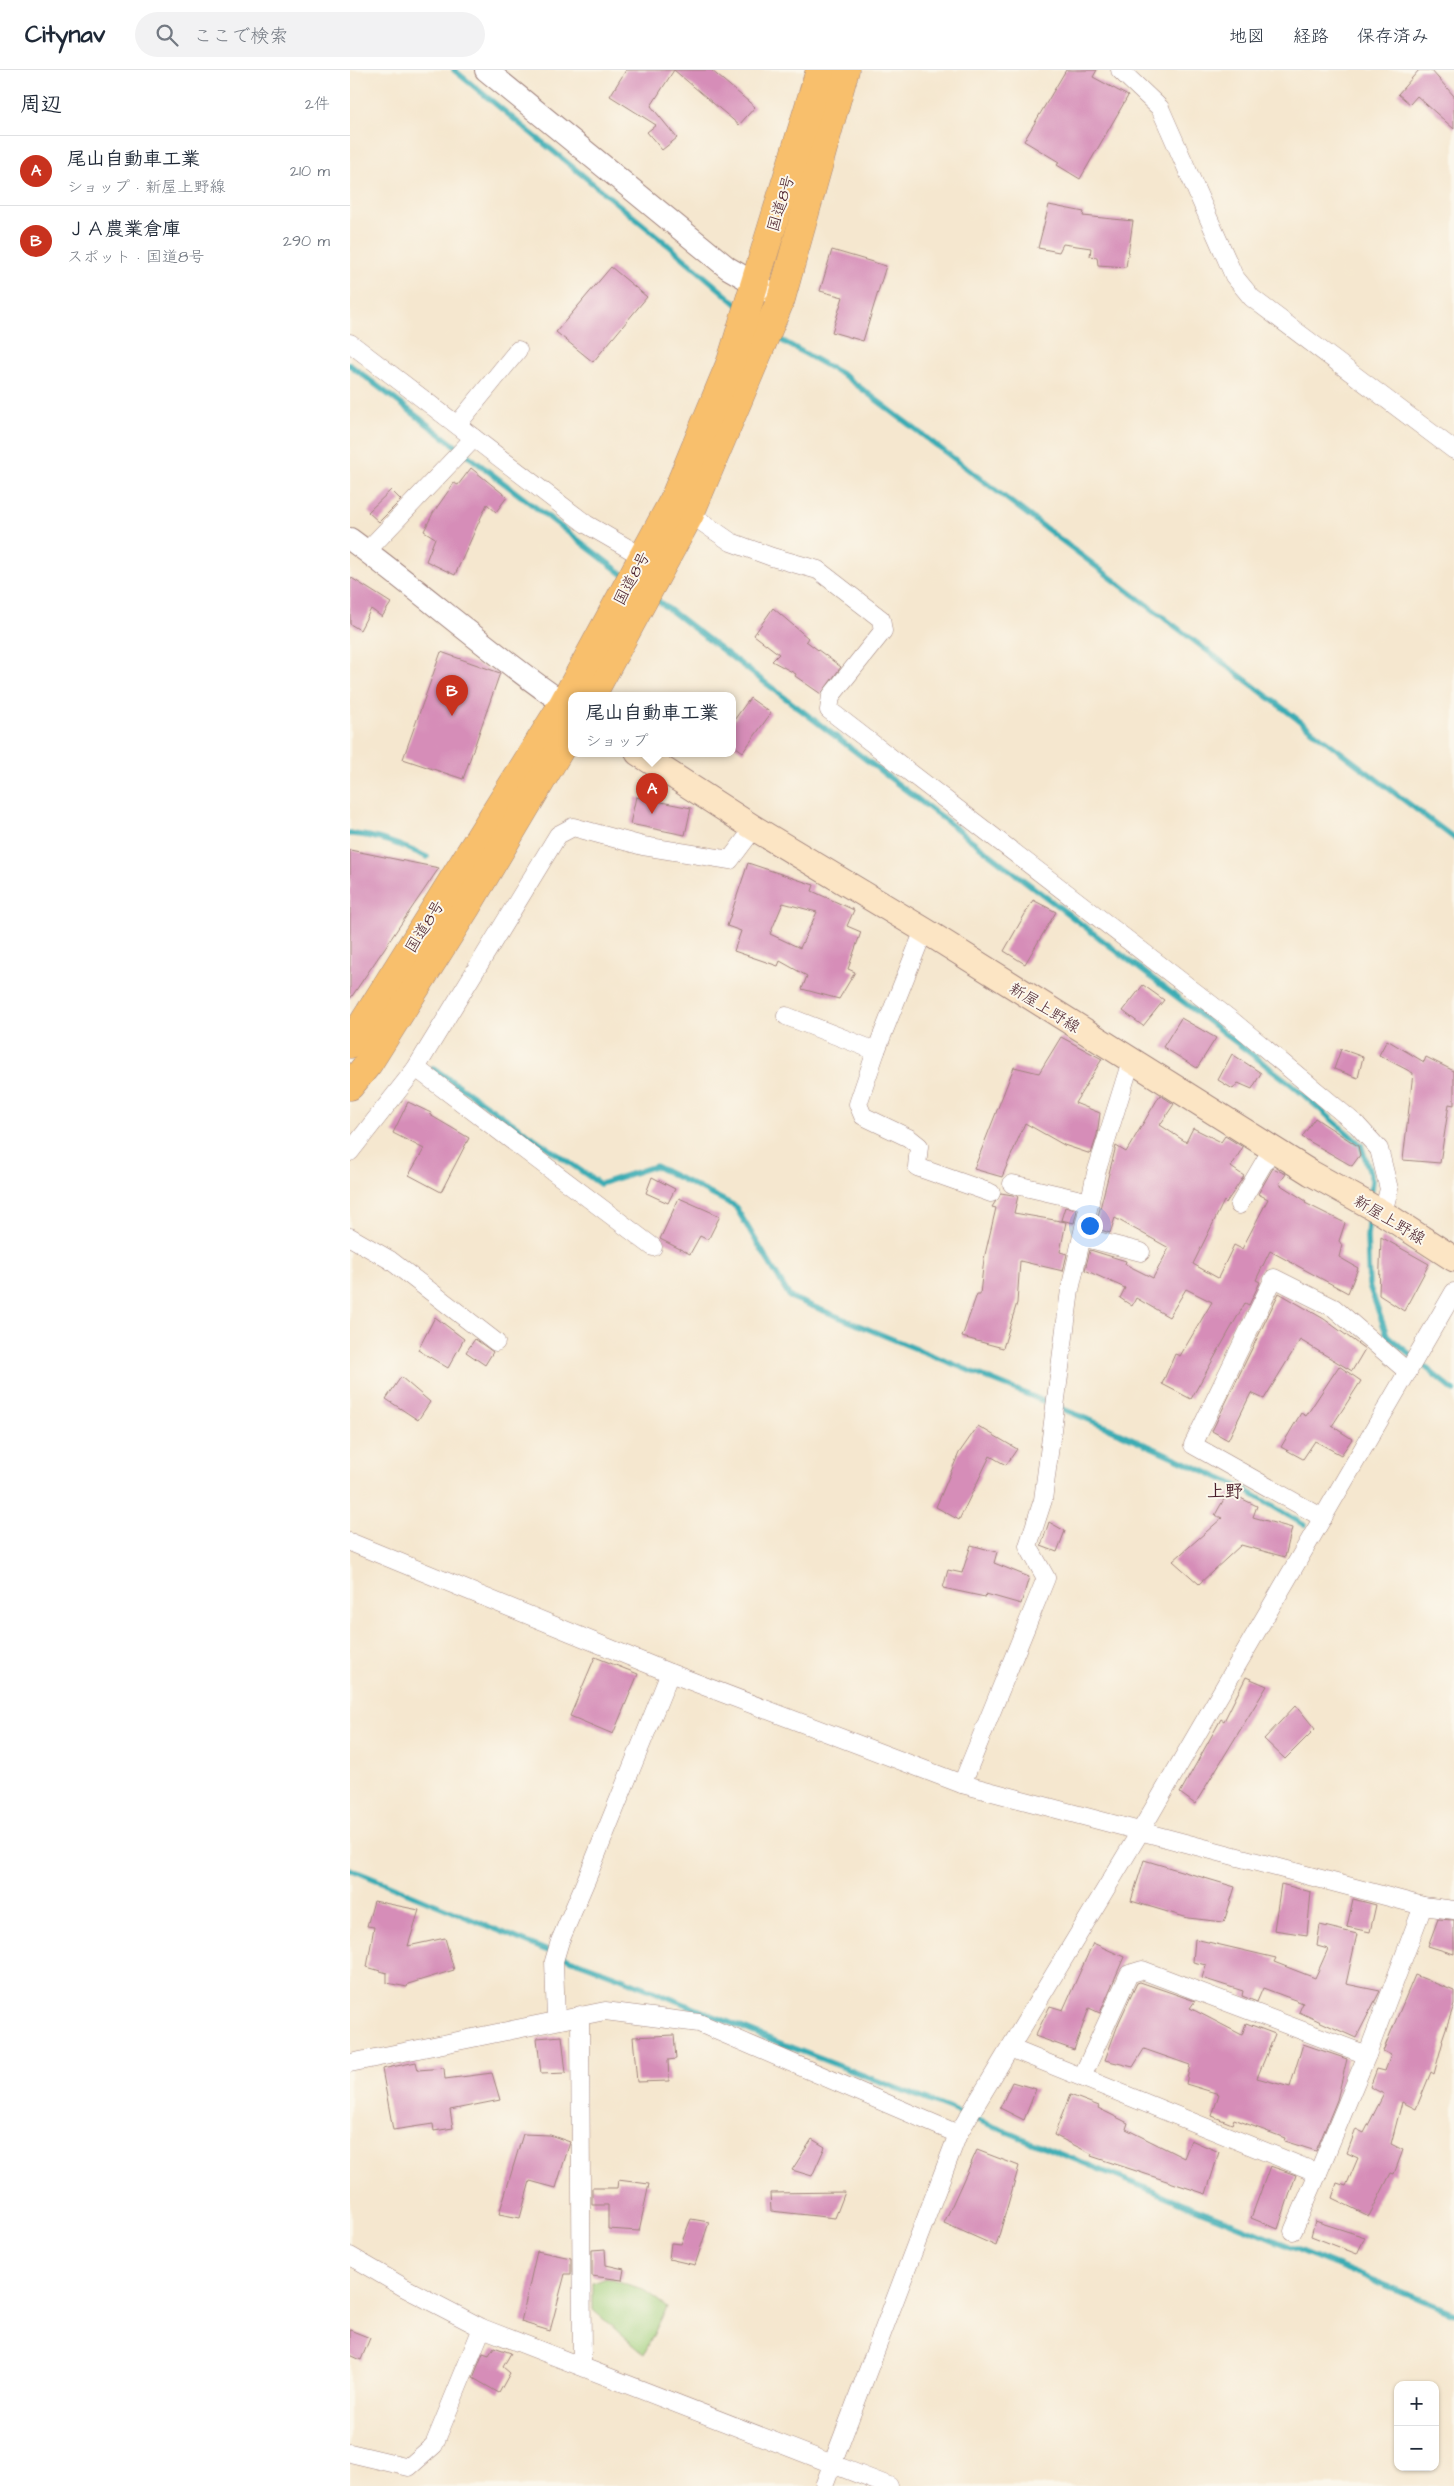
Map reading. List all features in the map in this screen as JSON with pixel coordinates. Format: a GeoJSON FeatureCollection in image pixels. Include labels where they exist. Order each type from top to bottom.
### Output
{"type":"FeatureCollection","features":[{"type":"Feature","properties":{"kind":"highway","name":"国道8号"},"geometry":{"type":"LineString","coordinates":[[593,692],[652,562],[673,501],[731,361],[820,70]]}},
{"type":"Feature","properties":{"kind":"highway","name":"国道8号"},"geometry":{"type":"LineString","coordinates":[[576,692],[652,562],[690,514],[781,299],[845,70]]}},
{"type":"Feature","properties":{"kind":"highway","name":"国道8号"},"geometry":{"type":"LineString","coordinates":[[350,1044],[568,706]]}},
{"type":"Feature","properties":{"kind":"highway","name":"国道8号"},"geometry":{"type":"LineString","coordinates":[[350,1086],[368,1064],[456,924],[568,736]]}},
{"type":"Feature","properties":{"kind":"main road","name":"新屋上野線"},"geometry":{"type":"LineString","coordinates":[[644,757],[754,828],[924,930],[1272,1149],[1383,1213],[1454,1259]]}},
{"type":"Feature","properties":{"kind":"street"},"geometry":{"type":"LineString","coordinates":[[486,70],[728,268],[781,299]]}},
{"type":"Feature","properties":{"kind":"street"},"geometry":{"type":"LineString","coordinates":[[1120,70],[1160,108],[1234,276],[1252,298],[1454,450]]}},
{"type":"Feature","properties":{"kind":"street"},"geometry":{"type":"LineString","coordinates":[[350,343],[586,524],[652,562]]}},
{"type":"Feature","properties":{"kind":"street"},"geometry":{"type":"LineString","coordinates":[[457,425],[518,350]]}},
{"type":"Feature","properties":{"kind":"street"},"geometry":{"type":"LineString","coordinates":[[474,438],[358,545],[538,687],[568,706]]}},
{"type":"Feature","properties":{"kind":"street"},"geometry":{"type":"LineString","coordinates":[[690,514],[731,542],[772,557],[818,570],[881,619],[883,631],[831,696],[829,710],[1230,1019],[1357,1124],[1380,1149],[1389,1189],[1383,1213]]}},
{"type":"Feature","properties":{"kind":"street"},"geometry":{"type":"LineString","coordinates":[[350,1152],[416,1068],[558,835],[573,828],[643,846],[730,860],[754,828]]}},
{"type":"Feature","properties":{"kind":"street"},"geometry":{"type":"LineString","coordinates":[[924,930],[876,1051],[858,1104],[863,1116],[909,1138],[919,1146],[917,1167],[991,1193]]}},
{"type":"Feature","properties":{"kind":"street"},"geometry":{"type":"LineString","coordinates":[[786,1016],[876,1051]]}},
{"type":"Feature","properties":{"kind":"street"},"geometry":{"type":"LineString","coordinates":[[962,1784],[1046,1578],[1028,1546],[1043,1500],[1070,1290],[1090,1202],[1131,1061]]}},
{"type":"Feature","properties":{"kind":"street"},"geometry":{"type":"LineString","coordinates":[[416,1068],[653,1247]]}},
{"type":"Feature","properties":{"kind":"street"},"geometry":{"type":"LineString","coordinates":[[1239,1205],[1272,1149]]}},
{"type":"Feature","properties":{"kind":"street"},"geometry":{"type":"LineString","coordinates":[[1012,1184],[1090,1202]]}},
{"type":"Feature","properties":{"kind":"street"},"geometry":{"type":"LineString","coordinates":[[1082,1237],[1140,1252]]}},
{"type":"Feature","properties":{"kind":"street"},"geometry":{"type":"LineString","coordinates":[[350,1238],[390,1260],[496,1342]]}},
{"type":"Feature","properties":{"kind":"street"},"geometry":{"type":"LineString","coordinates":[[1323,1518],[1193,1445],[1274,1278],[1334,1308],[1408,1372]]}},
{"type":"Feature","properties":{"kind":"street"},"geometry":{"type":"LineString","coordinates":[[824,2486],[958,2134],[1140,1832],[1454,1292]]}},
{"type":"Feature","properties":{"kind":"street"},"geometry":{"type":"LineString","coordinates":[[350,1542],[670,1673],[962,1784],[1424,1906],[1454,1910]]}},
{"type":"Feature","properties":{"kind":"street"},"geometry":{"type":"LineString","coordinates":[[556,2020],[554,1960],[560,1940],[670,1673]]}},
{"type":"Feature","properties":{"kind":"street"},"geometry":{"type":"LineString","coordinates":[[1293,2231],[1367,2055],[1424,1906]]}},
{"type":"Feature","properties":{"kind":"street"},"geometry":{"type":"LineString","coordinates":[[1082,2077],[1129,1974],[1142,1970],[1367,2055]]}},
{"type":"Feature","properties":{"kind":"street"},"geometry":{"type":"LineString","coordinates":[[350,2064],[605,2011],[699,2023],[958,2134]]}},
{"type":"Feature","properties":{"kind":"street"},"geometry":{"type":"LineString","coordinates":[[580,2015],[582,2365]]}},
{"type":"Feature","properties":{"kind":"street"},"geometry":{"type":"LineString","coordinates":[[1010,2048],[1318,2173]]}},
{"type":"Feature","properties":{"kind":"street"},"geometry":{"type":"LineString","coordinates":[[350,2256],[405,2288],[482,2328],[582,2365],[889,2486]]}},
{"type":"Feature","properties":{"kind":"street"},"geometry":{"type":"LineString","coordinates":[[350,2452],[409,2467],[434,2446],[482,2328]]}},
{"type":"Feature","properties":{"kind":"green space"},"geometry":{"type":"Polygon","coordinates":[[[607,2278],[645,2291],[667,2307],[644,2354],[593,2310],[593,2283],[607,2278]]]}},
{"type":"Feature","properties":{"kind":"building"},"geometry":{"type":"Polygon","coordinates":[[[626,70],[674,70],[651,106],[677,138],[662,150],[647,132],[656,125],[610,96],[626,70]]]}},
{"type":"Feature","properties":{"kind":"building"},"geometry":{"type":"Polygon","coordinates":[[[674,70],[711,70],[755,107],[739,125],[674,70]]]}},
{"type":"Feature","properties":{"kind":"building"},"geometry":{"type":"Polygon","coordinates":[[[1066,70],[1097,70],[1093,77],[1128,96],[1080,179],[1057,165],[1059,162],[1024,141],[1066,70]]]}},
{"type":"Feature","properties":{"kind":"building"},"geometry":{"type":"Polygon","coordinates":[[[1419,70],[1431,70],[1454,96],[1454,129],[1417,96],[1410,104],[1398,94],[1419,70]]]}},
{"type":"Feature","properties":{"kind":"building"},"geometry":{"type":"Polygon","coordinates":[[[1049,205],[1084,212],[1083,216],[1133,221],[1126,267],[1098,265],[1097,257],[1090,256],[1091,248],[1063,244],[1059,252],[1038,248],[1049,205]]]}},
{"type":"Feature","properties":{"kind":"building"},"geometry":{"type":"Polygon","coordinates":[[[832,250],[886,266],[863,341],[832,332],[843,297],[820,291],[832,250]]]}},
{"type":"Feature","properties":{"kind":"building"},"geometry":{"type":"Polygon","coordinates":[[[611,267],[647,297],[593,362],[556,332],[611,267]]]}},
{"type":"Feature","properties":{"kind":"building"},"geometry":{"type":"Polygon","coordinates":[[[471,468],[507,497],[496,512],[487,504],[455,575],[426,561],[435,538],[424,531],[433,513],[454,483],[458,485],[471,468]]]}},
{"type":"Feature","properties":{"kind":"building"},"geometry":{"type":"Polygon","coordinates":[[[391,490],[401,500],[379,522],[368,512],[391,490]]]}},
{"type":"Feature","properties":{"kind":"building"},"geometry":{"type":"Polygon","coordinates":[[[350,577],[391,603],[382,617],[371,609],[360,630],[350,624],[350,577]]]}},
{"type":"Feature","properties":{"kind":"building"},"geometry":{"type":"Polygon","coordinates":[[[773,608],[808,638],[806,641],[841,667],[821,694],[795,676],[796,674],[772,661],[779,654],[754,635],[773,608]]]}},
{"type":"Feature","properties":{"kind":"building"},"geometry":{"type":"Polygon","coordinates":[[[441,652],[500,673],[463,779],[403,759],[441,652]]]}},
{"type":"Feature","properties":{"kind":"building"},"geometry":{"type":"Polygon","coordinates":[[[750,698],[771,713],[743,752],[736,747],[736,717],[750,698]]]}},
{"type":"Feature","properties":{"kind":"building"},"geometry":{"type":"Polygon","coordinates":[[[636,797],[691,808],[685,835],[630,824],[636,797]]]}},
{"type":"Feature","properties":{"kind":"building"},"geometry":{"type":"Polygon","coordinates":[[[350,850],[439,868],[350,999],[350,850]]]}},
{"type":"Feature","properties":{"kind":"building"},"geometry":{"type":"Polygon","coordinates":[[[748,863],[814,885],[812,891],[854,910],[847,926],[861,932],[848,969],[855,972],[839,999],[802,989],[807,976],[780,961],[778,966],[734,951],[741,931],[727,926],[748,863]],[[783,903],[770,934],[800,948],[817,912],[783,903]]]}},
{"type":"Feature","properties":{"kind":"building"},"geometry":{"type":"Polygon","coordinates":[[[1033,900],[1056,912],[1025,964],[1004,951],[1033,900]]]}},
{"type":"Feature","properties":{"kind":"building"},"geometry":{"type":"Polygon","coordinates":[[[1143,985],[1164,1000],[1143,1026],[1123,1011],[1143,985]]]}},
{"type":"Feature","properties":{"kind":"building"},"geometry":{"type":"Polygon","coordinates":[[[1181,1018],[1216,1038],[1197,1068],[1163,1047],[1181,1018]]]}},
{"type":"Feature","properties":{"kind":"building"},"geometry":{"type":"Polygon","coordinates":[[[1061,1037],[1102,1059],[1075,1103],[1100,1113],[1097,1135],[1091,1154],[1064,1145],[1025,1123],[1002,1177],[974,1169],[1014,1067],[1039,1073],[1061,1037]]]}},
{"type":"Feature","properties":{"kind":"building"},"geometry":{"type":"Polygon","coordinates":[[[1387,1040],[1424,1062],[1426,1057],[1454,1071],[1454,1105],[1449,1104],[1440,1163],[1403,1160],[1413,1073],[1379,1055],[1387,1040]]]}},
{"type":"Feature","properties":{"kind":"building"},"geometry":{"type":"Polygon","coordinates":[[[1341,1049],[1363,1057],[1358,1078],[1334,1069],[1341,1049]]]}},
{"type":"Feature","properties":{"kind":"building"},"geometry":{"type":"Polygon","coordinates":[[[1232,1054],[1261,1073],[1252,1089],[1238,1083],[1233,1089],[1218,1080],[1232,1054]]]}},
{"type":"Feature","properties":{"kind":"building"},"geometry":{"type":"Polygon","coordinates":[[[1160,1095],[1174,1104],[1160,1125],[1186,1142],[1193,1128],[1221,1142],[1225,1136],[1243,1147],[1231,1167],[1244,1176],[1226,1203],[1224,1201],[1193,1264],[1218,1278],[1234,1245],[1242,1249],[1268,1199],[1258,1194],[1273,1168],[1286,1174],[1279,1184],[1306,1201],[1305,1203],[1345,1223],[1339,1241],[1342,1245],[1339,1257],[1358,1268],[1348,1293],[1270,1251],[1256,1280],[1260,1282],[1249,1305],[1245,1303],[1191,1399],[1162,1384],[1175,1354],[1180,1356],[1212,1302],[1186,1289],[1169,1317],[1136,1298],[1132,1306],[1120,1298],[1125,1288],[1085,1270],[1090,1250],[1126,1261],[1125,1264],[1153,1278],[1169,1248],[1115,1218],[1110,1233],[1095,1228],[1116,1146],[1126,1152],[1160,1095]]]}},
{"type":"Feature","properties":{"kind":"building"},"geometry":{"type":"Polygon","coordinates":[[[408,1102],[431,1113],[430,1115],[469,1138],[441,1192],[409,1175],[424,1149],[393,1133],[408,1102]]]}},
{"type":"Feature","properties":{"kind":"building"},"geometry":{"type":"Polygon","coordinates":[[[1315,1118],[1358,1146],[1360,1155],[1352,1166],[1302,1137],[1315,1118]]]}},
{"type":"Feature","properties":{"kind":"building"},"geometry":{"type":"Polygon","coordinates":[[[652,1177],[675,1189],[668,1203],[646,1193],[652,1177]]]}},
{"type":"Feature","properties":{"kind":"building"},"geometry":{"type":"Polygon","coordinates":[[[1001,1193],[1018,1196],[1014,1213],[1066,1222],[1060,1252],[1067,1254],[1063,1271],[1020,1261],[1017,1303],[1003,1348],[962,1337],[977,1294],[980,1294],[984,1259],[996,1208],[992,1207],[1001,1193]]]}},
{"type":"Feature","properties":{"kind":"building"},"geometry":{"type":"Polygon","coordinates":[[[679,1198],[720,1216],[708,1240],[700,1236],[690,1254],[660,1239],[679,1198]]]}},
{"type":"Feature","properties":{"kind":"building"},"geometry":{"type":"Polygon","coordinates":[[[1065,1207],[1077,1210],[1074,1223],[1061,1220],[1065,1207]]]}},
{"type":"Feature","properties":{"kind":"building"},"geometry":{"type":"Polygon","coordinates":[[[1381,1237],[1429,1264],[1404,1311],[1379,1295],[1381,1237]]]}},
{"type":"Feature","properties":{"kind":"building"},"geometry":{"type":"Polygon","coordinates":[[[1279,1293],[1324,1319],[1365,1349],[1352,1371],[1300,1340],[1264,1399],[1251,1393],[1228,1440],[1212,1431],[1279,1293]]]}},
{"type":"Feature","properties":{"kind":"building"},"geometry":{"type":"Polygon","coordinates":[[[435,1317],[464,1339],[448,1368],[418,1350],[435,1317]]]}},
{"type":"Feature","properties":{"kind":"building"},"geometry":{"type":"Polygon","coordinates":[[[475,1339],[493,1352],[485,1365],[466,1352],[475,1339]]]}},
{"type":"Feature","properties":{"kind":"building"},"geometry":{"type":"Polygon","coordinates":[[[1339,1366],[1361,1381],[1332,1426],[1352,1439],[1341,1455],[1315,1441],[1303,1459],[1281,1447],[1301,1413],[1306,1416],[1339,1366]]]}},
{"type":"Feature","properties":{"kind":"building"},"geometry":{"type":"Polygon","coordinates":[[[401,1377],[430,1402],[418,1420],[386,1399],[401,1377]]]}},
{"type":"Feature","properties":{"kind":"building"},"geometry":{"type":"Polygon","coordinates":[[[978,1426],[1017,1449],[1006,1465],[990,1456],[959,1520],[936,1507],[959,1453],[978,1426]]]}},
{"type":"Feature","properties":{"kind":"building"},"geometry":{"type":"Polygon","coordinates":[[[1228,1492],[1257,1506],[1253,1517],[1292,1528],[1285,1557],[1241,1545],[1199,1584],[1173,1561],[1222,1518],[1215,1515],[1228,1492]]]}},
{"type":"Feature","properties":{"kind":"building"},"geometry":{"type":"Polygon","coordinates":[[[1049,1522],[1065,1531],[1057,1552],[1041,1546],[1049,1522]]]}},
{"type":"Feature","properties":{"kind":"building"},"geometry":{"type":"Polygon","coordinates":[[[971,1545],[997,1552],[994,1563],[1029,1577],[1021,1604],[986,1594],[985,1597],[943,1588],[948,1570],[962,1573],[971,1545]]]}},
{"type":"Feature","properties":{"kind":"building"},"geometry":{"type":"Polygon","coordinates":[[[595,1657],[638,1674],[613,1734],[570,1716],[595,1657]]]}},
{"type":"Feature","properties":{"kind":"building"},"geometry":{"type":"Polygon","coordinates":[[[1246,1677],[1267,1686],[1195,1804],[1180,1793],[1221,1719],[1224,1721],[1246,1677]]]}},
{"type":"Feature","properties":{"kind":"building"},"geometry":{"type":"Polygon","coordinates":[[[1296,1705],[1315,1729],[1285,1759],[1264,1739],[1296,1705]]]}},
{"type":"Feature","properties":{"kind":"building"},"geometry":{"type":"Polygon","coordinates":[[[1144,1860],[1235,1887],[1224,1922],[1188,1918],[1131,1901],[1144,1860]]]}},
{"type":"Feature","properties":{"kind":"building"},"geometry":{"type":"Polygon","coordinates":[[[1281,1884],[1311,1892],[1307,1935],[1274,1930],[1281,1884]]]}},
{"type":"Feature","properties":{"kind":"building"},"geometry":{"type":"Polygon","coordinates":[[[1353,1899],[1376,1905],[1370,1932],[1347,1927],[1353,1899]]]}},
{"type":"Feature","properties":{"kind":"building"},"geometry":{"type":"Polygon","coordinates":[[[374,1901],[419,1910],[408,1946],[445,1938],[454,1970],[408,1984],[407,1987],[387,1983],[387,1973],[367,1967],[374,1927],[367,1926],[374,1901]]]}},
{"type":"Feature","properties":{"kind":"building"},"geometry":{"type":"Polygon","coordinates":[[[1438,1919],[1454,1920],[1454,1954],[1428,1946],[1438,1919]]]}},
{"type":"Feature","properties":{"kind":"building"},"geometry":{"type":"Polygon","coordinates":[[[1320,1925],[1357,1934],[1346,1984],[1380,1991],[1356,2038],[1299,2012],[1303,2003],[1263,1988],[1257,2002],[1242,1996],[1243,1991],[1202,1978],[1206,1965],[1193,1962],[1195,1939],[1276,1958],[1274,1962],[1315,1978],[1328,1949],[1317,1946],[1320,1925]]]}},
{"type":"Feature","properties":{"kind":"building"},"geometry":{"type":"Polygon","coordinates":[[[1093,1943],[1124,1957],[1100,2013],[1089,2008],[1074,2050],[1035,2036],[1050,2006],[1063,2010],[1093,1943]]]}},
{"type":"Feature","properties":{"kind":"building"},"geometry":{"type":"Polygon","coordinates":[[[1415,1975],[1454,1991],[1454,2005],[1442,2040],[1434,2074],[1431,2072],[1416,2109],[1402,2102],[1391,2144],[1403,2150],[1394,2174],[1391,2173],[1369,2216],[1332,2198],[1337,2183],[1346,2186],[1358,2158],[1347,2153],[1356,2129],[1364,2133],[1384,2094],[1370,2087],[1377,2069],[1385,2071],[1391,2055],[1383,2051],[1415,1975]]]}},
{"type":"Feature","properties":{"kind":"building"},"geometry":{"type":"Polygon","coordinates":[[[1140,1982],[1195,2001],[1190,2008],[1242,2035],[1246,2023],[1275,2034],[1257,2078],[1290,2087],[1303,2044],[1347,2059],[1337,2100],[1316,2151],[1284,2141],[1285,2138],[1234,2119],[1232,2124],[1212,2116],[1219,2094],[1186,2084],[1190,2065],[1144,2049],[1133,2067],[1105,2060],[1119,2022],[1137,1983],[1140,1982]]]}},
{"type":"Feature","properties":{"kind":"building"},"geometry":{"type":"Polygon","coordinates":[[[674,2035],[676,2059],[668,2060],[669,2081],[637,2082],[633,2037],[674,2035]]]}},
{"type":"Feature","properties":{"kind":"building"},"geometry":{"type":"Polygon","coordinates":[[[562,2036],[566,2073],[541,2074],[537,2038],[562,2036]]]}},
{"type":"Feature","properties":{"kind":"building"},"geometry":{"type":"Polygon","coordinates":[[[416,2062],[418,2070],[444,2068],[445,2079],[492,2073],[500,2100],[450,2110],[453,2128],[434,2131],[433,2124],[393,2130],[382,2069],[416,2062]]]}},
{"type":"Feature","properties":{"kind":"building"},"geometry":{"type":"Polygon","coordinates":[[[1012,2082],[1036,2089],[1024,2120],[1000,2108],[1012,2082]]]}},
{"type":"Feature","properties":{"kind":"building"},"geometry":{"type":"Polygon","coordinates":[[[1070,2095],[1099,2106],[1098,2108],[1128,2123],[1126,2129],[1184,2158],[1191,2140],[1219,2152],[1206,2194],[1091,2156],[1092,2154],[1054,2135],[1070,2095]]]}},
{"type":"Feature","properties":{"kind":"building"},"geometry":{"type":"Polygon","coordinates":[[[523,2134],[550,2135],[570,2142],[556,2188],[530,2181],[520,2218],[499,2214],[523,2134]]]}},
{"type":"Feature","properties":{"kind":"building"},"geometry":{"type":"Polygon","coordinates":[[[812,2139],[825,2147],[812,2176],[792,2170],[812,2139]]]}},
{"type":"Feature","properties":{"kind":"building"},"geometry":{"type":"Polygon","coordinates":[[[977,2150],[1019,2166],[996,2246],[944,2223],[977,2150]]]}},
{"type":"Feature","properties":{"kind":"building"},"geometry":{"type":"Polygon","coordinates":[[[1270,2166],[1296,2175],[1278,2229],[1251,2218],[1270,2166]]]}},
{"type":"Feature","properties":{"kind":"building"},"geometry":{"type":"Polygon","coordinates":[[[618,2180],[649,2184],[639,2231],[608,2229],[608,2205],[592,2205],[592,2188],[617,2188],[618,2180]]]}},
{"type":"Feature","properties":{"kind":"building"},"geometry":{"type":"Polygon","coordinates":[[[845,2192],[835,2218],[771,2211],[770,2193],[845,2192]]]}},
{"type":"Feature","properties":{"kind":"building"},"geometry":{"type":"Polygon","coordinates":[[[691,2219],[709,2222],[695,2265],[669,2259],[671,2243],[681,2244],[691,2219]]]}},
{"type":"Feature","properties":{"kind":"building"},"geometry":{"type":"Polygon","coordinates":[[[1315,2221],[1365,2237],[1357,2254],[1311,2236],[1315,2221]]]}},
{"type":"Feature","properties":{"kind":"building"},"geometry":{"type":"Polygon","coordinates":[[[605,2249],[606,2265],[624,2269],[622,2280],[592,2276],[592,2250],[605,2249]]]}},
{"type":"Feature","properties":{"kind":"building"},"geometry":{"type":"Polygon","coordinates":[[[537,2251],[571,2258],[571,2274],[565,2274],[550,2331],[521,2322],[537,2251]]]}},
{"type":"Feature","properties":{"kind":"building"},"geometry":{"type":"Polygon","coordinates":[[[350,2330],[370,2338],[361,2360],[350,2355],[350,2330]]]}},
{"type":"Feature","properties":{"kind":"building"},"geometry":{"type":"Polygon","coordinates":[[[494,2347],[511,2353],[503,2367],[510,2373],[499,2393],[473,2378],[483,2353],[489,2355],[494,2347]]]}},
{"type":"Feature","properties":{"kind":"waterway"},"geometry":{"type":"LineString","coordinates":[[454,70],[668,245],[739,306]]}},
{"type":"Feature","properties":{"kind":"waterway"},"geometry":{"type":"LineString","coordinates":[[772,335],[845,376],[1454,838]]}},
{"type":"Feature","properties":{"kind":"waterway"},"geometry":{"type":"LineString","coordinates":[[350,365],[625,576]]}},
{"type":"Feature","properties":{"kind":"waterway"},"geometry":{"type":"LineString","coordinates":[[653,597],[1292,1085],[1361,1145],[1372,1180],[1370,1198]]}},
{"type":"Feature","properties":{"kind":"waterway"},"geometry":{"type":"LineString","coordinates":[[350,834],[380,839],[427,857]]}},
{"type":"Feature","properties":{"kind":"waterway"},"geometry":{"type":"LineString","coordinates":[[433,1068],[600,1184],[655,1166],[735,1206],[790,1297],[1109,1428],[1242,1488],[1304,1525]]}},
{"type":"Feature","properties":{"kind":"waterway"},"geometry":{"type":"LineString","coordinates":[[1369,1212],[1367,1237],[1369,1285],[1387,1335],[1454,1391]]}},
{"type":"Feature","properties":{"kind":"waterway"},"geometry":{"type":"LineString","coordinates":[[350,1869],[543,1949],[616,1976],[780,2043],[953,2110],[1454,2313]]}},
{"type":"Feature","properties":{"kind":"place","name":"ＪＡ農業倉庫"},"geometry":{"type":"Point","coordinates":[452,716]}},
{"type":"Feature","properties":{"kind":"place","name":"尾山自動車工業"},"geometry":{"type":"Point","coordinates":[652,814]}},
{"type":"Feature","properties":{"kind":"district","name":"上野"},"geometry":{"type":"Point","coordinates":[1225,1491]}}]}
